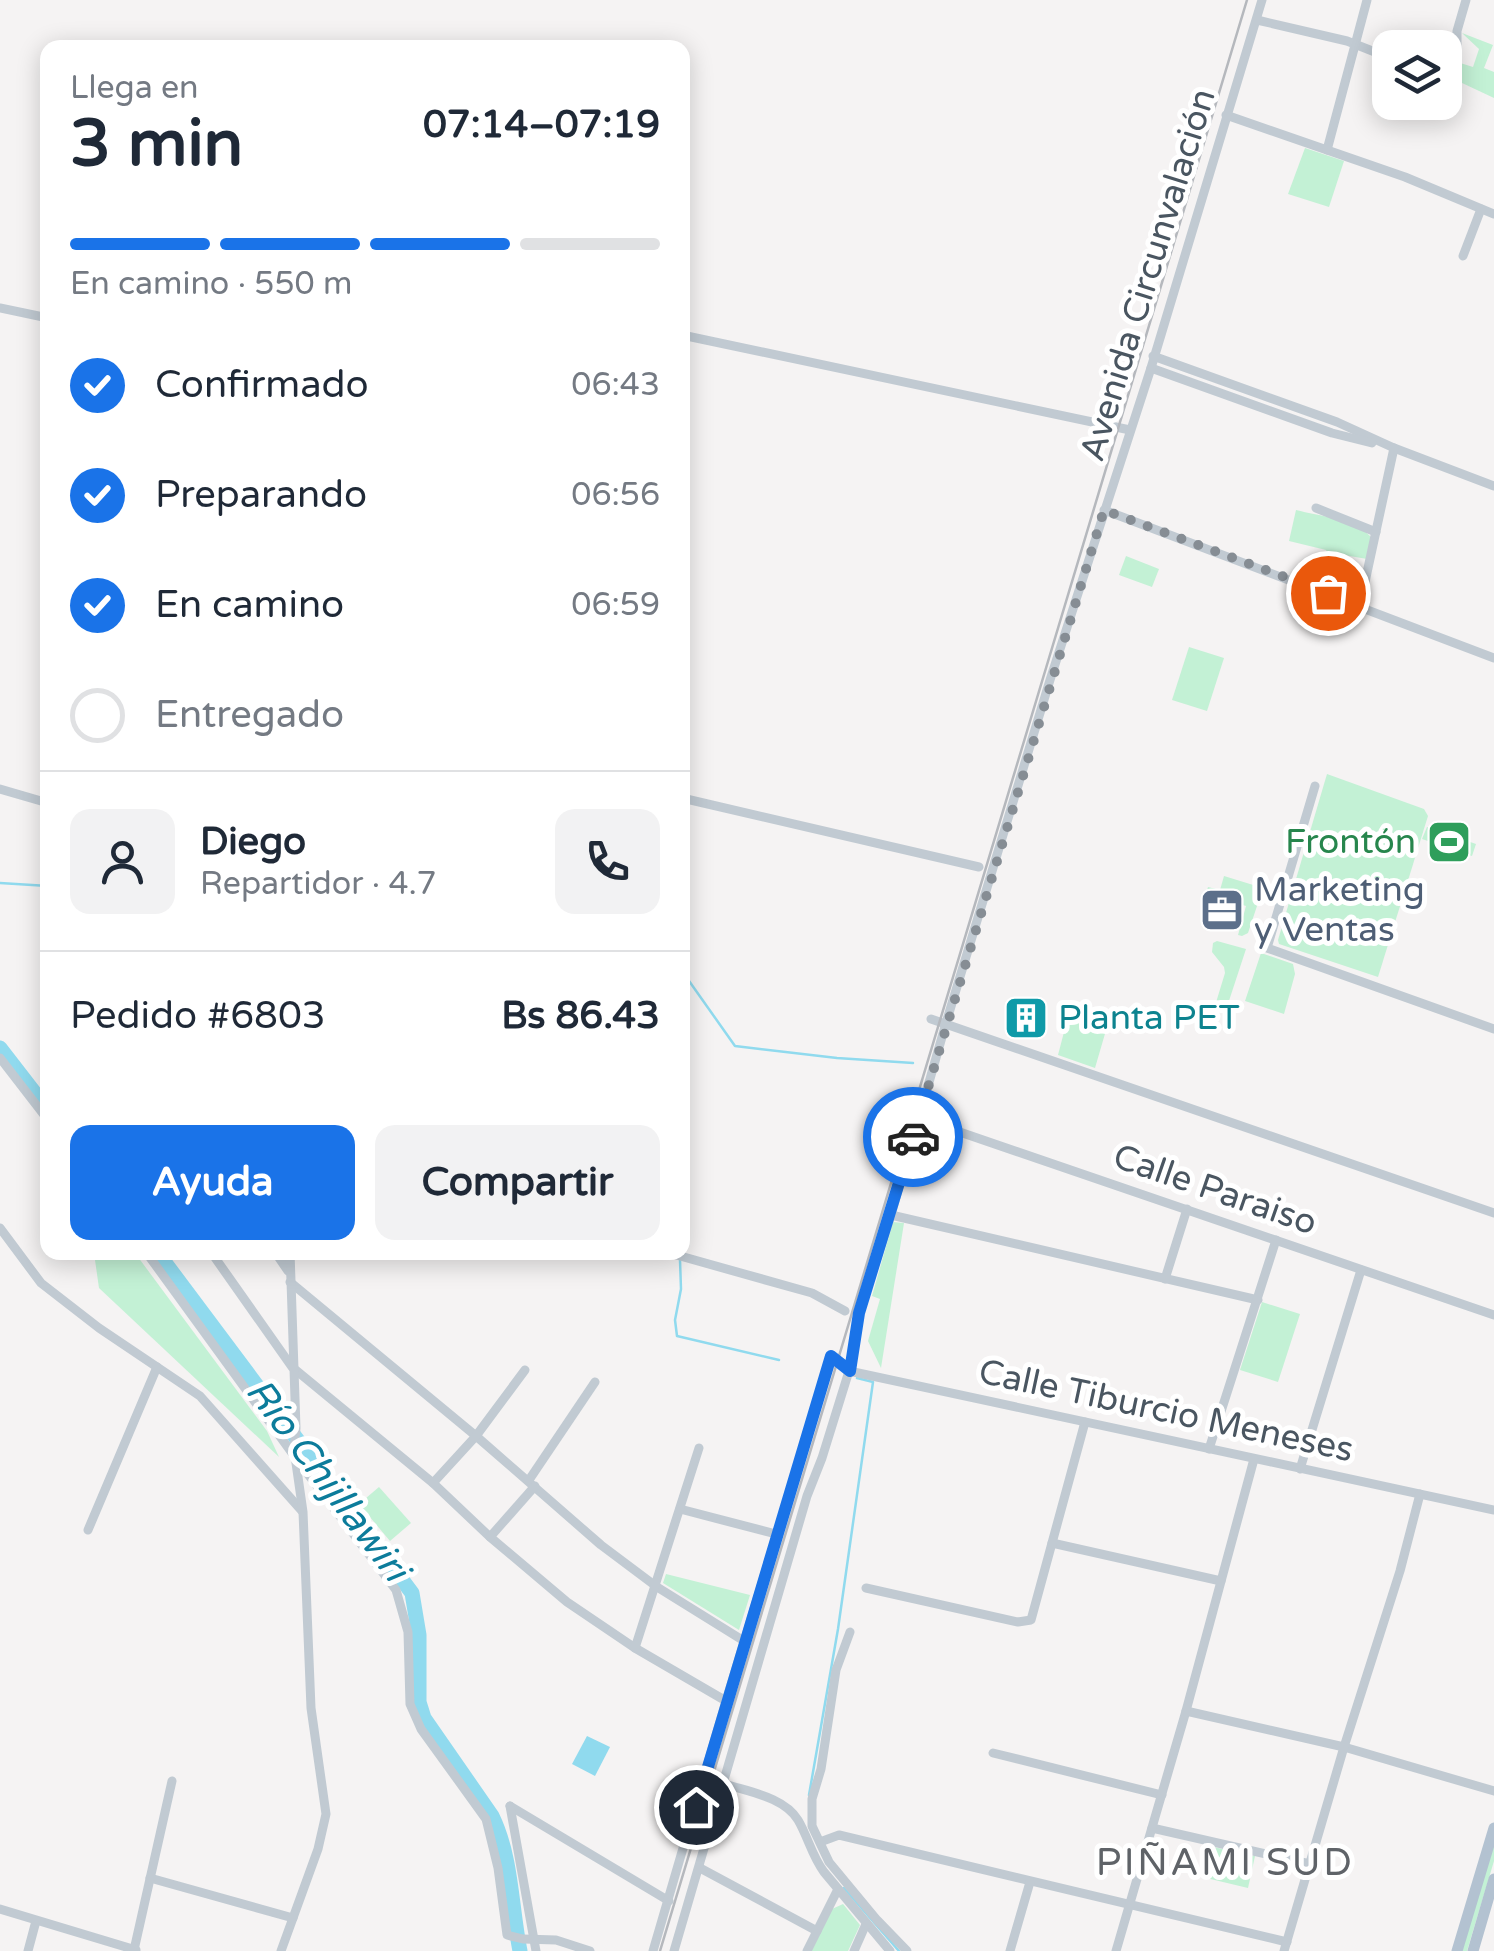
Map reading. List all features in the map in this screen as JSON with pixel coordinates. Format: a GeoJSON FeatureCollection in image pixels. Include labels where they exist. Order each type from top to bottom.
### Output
{"type":"FeatureCollection","features":[{"type":"Feature","properties":{"kind":"main road"},"geometry":{"type":"LineString","coordinates":[[1457,1951],[1494,1828]]}},
{"type":"Feature","properties":{"kind":"main road"},"geometry":{"type":"LineString","coordinates":[[1473,1951],[1494,1878]]}},
{"type":"Feature","properties":{"kind":"street","name":"Avenida Circunvalación"},"geometry":{"type":"LineString","coordinates":[[674,1951],[808,1496],[850,1371],[859,1313],[946,1023],[1262,0]]}},
{"type":"Feature","properties":{"kind":"street"},"geometry":{"type":"LineString","coordinates":[[1327,150],[1367,0]]}},
{"type":"Feature","properties":{"kind":"street"},"geometry":{"type":"LineString","coordinates":[[1457,30],[1466,0]]}},
{"type":"Feature","properties":{"kind":"street"},"geometry":{"type":"LineString","coordinates":[[1257,20],[1372,51]]}},
{"type":"Feature","properties":{"kind":"street"},"geometry":{"type":"LineString","coordinates":[[1226,115],[1404,177],[1494,214]]}},
{"type":"Feature","properties":{"kind":"street"},"geometry":{"type":"LineString","coordinates":[[1463,256],[1481,209]]}},
{"type":"Feature","properties":{"kind":"street"},"geometry":{"type":"LineString","coordinates":[[0,308],[40,316]]}},
{"type":"Feature","properties":{"kind":"street"},"geometry":{"type":"LineString","coordinates":[[690,337],[1130,430]]}},
{"type":"Feature","properties":{"kind":"street"},"geometry":{"type":"LineString","coordinates":[[1153,356],[1337,422],[1494,486]]}},
{"type":"Feature","properties":{"kind":"street"},"geometry":{"type":"LineString","coordinates":[[1151,368],[1332,433],[1394,448]]}},
{"type":"Feature","properties":{"kind":"street"},"geometry":{"type":"LineString","coordinates":[[1360,606],[1394,448]]}},
{"type":"Feature","properties":{"kind":"street"},"geometry":{"type":"LineString","coordinates":[[1316,508],[1376,532]]}},
{"type":"Feature","properties":{"kind":"street"},"geometry":{"type":"LineString","coordinates":[[1104,510],[1494,658]]}},
{"type":"Feature","properties":{"kind":"street"},"geometry":{"type":"LineString","coordinates":[[1315,786],[1267,948],[1494,1030]]}},
{"type":"Feature","properties":{"kind":"street"},"geometry":{"type":"LineString","coordinates":[[0,790],[40,801]]}},
{"type":"Feature","properties":{"kind":"street"},"geometry":{"type":"LineString","coordinates":[[690,800],[979,866]]}},
{"type":"Feature","properties":{"kind":"street"},"geometry":{"type":"LineString","coordinates":[[931,1019],[1494,1212]]}},
{"type":"Feature","properties":{"kind":"street"},"geometry":{"type":"LineString","coordinates":[[0,1058],[40,1110]]}},
{"type":"Feature","properties":{"kind":"street","name":"Calle Paraiso"},"geometry":{"type":"LineString","coordinates":[[919,1118],[1494,1315]]}},
{"type":"Feature","properties":{"kind":"street"},"geometry":{"type":"LineString","coordinates":[[1165,1279],[1187,1209]]}},
{"type":"Feature","properties":{"kind":"street"},"geometry":{"type":"LineString","coordinates":[[891,1215],[1258,1300]]}},
{"type":"Feature","properties":{"kind":"street"},"geometry":{"type":"LineString","coordinates":[[0,1228],[41,1283],[99,1328],[200,1396],[303,1512]]}},
{"type":"Feature","properties":{"kind":"street"},"geometry":{"type":"LineString","coordinates":[[1210,1449],[1276,1240]]}},
{"type":"Feature","properties":{"kind":"street"},"geometry":{"type":"LineString","coordinates":[[690,1259],[812,1293],[845,1312]]}},
{"type":"Feature","properties":{"kind":"street"},"geometry":{"type":"LineString","coordinates":[[152,1260],[396,1590],[408,1632],[410,1704],[421,1729],[486,1819],[508,1934],[556,1940],[590,1951]]}},
{"type":"Feature","properties":{"kind":"street"},"geometry":{"type":"LineString","coordinates":[[217,1260],[292,1367],[433,1483],[567,1602],[726,1701]]}},
{"type":"Feature","properties":{"kind":"street"},"geometry":{"type":"LineString","coordinates":[[280,1260],[290,1278],[601,1545],[656,1587],[744,1641]]}},
{"type":"Feature","properties":{"kind":"street"},"geometry":{"type":"LineString","coordinates":[[281,1951],[318,1849],[326,1814],[310,1708],[303,1512],[294,1453],[290,1260]]}},
{"type":"Feature","properties":{"kind":"street"},"geometry":{"type":"LineString","coordinates":[[1300,1469],[1362,1270]]}},
{"type":"Feature","properties":{"kind":"street","name":"Calle Tiburcio Meneses"},"geometry":{"type":"LineString","coordinates":[[776,1534],[831,1356],[850,1371],[1494,1510]]}},
{"type":"Feature","properties":{"kind":"street"},"geometry":{"type":"LineString","coordinates":[[88,1530],[157,1367]]}},
{"type":"Feature","properties":{"kind":"street"},"geometry":{"type":"LineString","coordinates":[[433,1483],[476,1436],[525,1370]]}},
{"type":"Feature","properties":{"kind":"street"},"geometry":{"type":"LineString","coordinates":[[490,1537],[532,1483],[595,1382]]}},
{"type":"Feature","properties":{"kind":"street"},"geometry":{"type":"LineString","coordinates":[[866,1588],[1018,1622],[1031,1620],[1085,1422]]}},
{"type":"Feature","properties":{"kind":"street"},"geometry":{"type":"LineString","coordinates":[[636,1648],[699,1448]]}},
{"type":"Feature","properties":{"kind":"street"},"geometry":{"type":"LineString","coordinates":[[1116,1951],[1254,1458]]}},
{"type":"Feature","properties":{"kind":"street"},"geometry":{"type":"LineString","coordinates":[[820,1842],[839,1835],[1285,1946],[1420,1494]]}},
{"type":"Feature","properties":{"kind":"street"},"geometry":{"type":"LineString","coordinates":[[653,1951],[776,1534],[680,1509]]}},
{"type":"Feature","properties":{"kind":"street"},"geometry":{"type":"LineString","coordinates":[[1052,1543],[1221,1581]]}},
{"type":"Feature","properties":{"kind":"street"},"geometry":{"type":"LineString","coordinates":[[850,1632],[836,1670],[812,1799],[812,1826],[830,1862],[907,1951]]}},
{"type":"Feature","properties":{"kind":"street"},"geometry":{"type":"LineString","coordinates":[[1186,1711],[1344,1747],[1494,1791]]}},
{"type":"Feature","properties":{"kind":"street"},"geometry":{"type":"LineString","coordinates":[[714,1745],[730,1762]]}},
{"type":"Feature","properties":{"kind":"street"},"geometry":{"type":"LineString","coordinates":[[994,1753],[1162,1795]]}},
{"type":"Feature","properties":{"kind":"street"},"geometry":{"type":"LineString","coordinates":[[0,1909],[130,1950],[172,1781]]}},
{"type":"Feature","properties":{"kind":"street"},"geometry":{"type":"LineString","coordinates":[[725,1784],[784,1804],[797,1818],[816,1861],[890,1951]]}},
{"type":"Feature","properties":{"kind":"street"},"geometry":{"type":"LineString","coordinates":[[536,1951],[528,1939],[510,1806],[669,1900]]}},
{"type":"Feature","properties":{"kind":"street"},"geometry":{"type":"LineString","coordinates":[[1152,1828],[1310,1864]]}},
{"type":"Feature","properties":{"kind":"street"},"geometry":{"type":"LineString","coordinates":[[700,1868],[817,1932]]}},
{"type":"Feature","properties":{"kind":"street"},"geometry":{"type":"LineString","coordinates":[[150,1878],[292,1918]]}},
{"type":"Feature","properties":{"kind":"street"},"geometry":{"type":"LineString","coordinates":[[1010,1951],[1030,1882]]}},
{"type":"Feature","properties":{"kind":"street"},"geometry":{"type":"LineString","coordinates":[[807,1951],[838,1889]]}},
{"type":"Feature","properties":{"kind":"street"},"geometry":{"type":"LineString","coordinates":[[28,1951],[36,1921]]}},
{"type":"Feature","properties":{"kind":"street"},"geometry":{"type":"LineString","coordinates":[[854,1951],[866,1924]]}},
{"type":"Feature","properties":{"kind":"green space"},"geometry":{"type":"Polygon","coordinates":[[[1462,33],[1493,45],[1484,68],[1494,72],[1494,98],[1462,83],[1462,64],[1473,67],[1479,49],[1462,33]]]}},
{"type":"Feature","properties":{"kind":"green space"},"geometry":{"type":"Polygon","coordinates":[[[1305,148],[1344,161],[1329,207],[1288,194],[1305,148]]]}},
{"type":"Feature","properties":{"kind":"green space"},"geometry":{"type":"Polygon","coordinates":[[[1296,510],[1336,519],[1364,531],[1371,537],[1367,559],[1289,541],[1296,510]]]}},
{"type":"Feature","properties":{"kind":"green space"},"geometry":{"type":"Polygon","coordinates":[[[1126,556],[1159,569],[1152,587],[1119,575],[1126,556]]]}},
{"type":"Feature","properties":{"kind":"green space"},"geometry":{"type":"Polygon","coordinates":[[[1189,647],[1224,658],[1207,711],[1172,700],[1189,647]]]}},
{"type":"Feature","properties":{"kind":"green space"},"geometry":{"type":"Polygon","coordinates":[[[1327,774],[1424,809],[1428,816],[1378,977],[1279,944],[1327,774]]]}},
{"type":"Feature","properties":{"kind":"green space","name":"Frontón"},"geometry":{"type":"Polygon","coordinates":[[[1427,827],[1476,844],[1472,856],[1422,839],[1427,827]]]}},
{"type":"Feature","properties":{"kind":"green space"},"geometry":{"type":"Polygon","coordinates":[[[1224,876],[1263,888],[1248,933],[1242,936],[1238,935],[1246,906],[1206,894],[1208,887],[1220,890],[1224,876]]]}},
{"type":"Feature","properties":{"kind":"green space"},"geometry":{"type":"Polygon","coordinates":[[[1217,941],[1246,949],[1225,1013],[1214,1009],[1225,973],[1212,952],[1217,941]]]}},
{"type":"Feature","properties":{"kind":"green space"},"geometry":{"type":"Polygon","coordinates":[[[1261,953],[1293,964],[1295,974],[1284,1014],[1245,1001],[1261,953]]]}},
{"type":"Feature","properties":{"kind":"green space"},"geometry":{"type":"Polygon","coordinates":[[[1069,1013],[1109,1020],[1095,1068],[1058,1055],[1069,1013]]]}},
{"type":"Feature","properties":{"kind":"green space"},"geometry":{"type":"Polygon","coordinates":[[[893,1222],[904,1223],[881,1368],[868,1341],[880,1299],[872,1296],[893,1222]]]}},
{"type":"Feature","properties":{"kind":"green space"},"geometry":{"type":"Polygon","coordinates":[[[95,1260],[140,1260],[267,1431],[279,1457],[99,1288],[95,1260]]]}},
{"type":"Feature","properties":{"kind":"green space"},"geometry":{"type":"Polygon","coordinates":[[[1262,1302],[1300,1314],[1278,1382],[1240,1370],[1262,1302]]]}},
{"type":"Feature","properties":{"kind":"green space"},"geometry":{"type":"Polygon","coordinates":[[[379,1487],[411,1523],[390,1541],[359,1504],[379,1487]]]}},
{"type":"Feature","properties":{"kind":"green space"},"geometry":{"type":"Polygon","coordinates":[[[666,1574],[750,1595],[739,1630],[663,1583],[666,1574]]]}},
{"type":"Feature","properties":{"kind":"green space"},"geometry":{"type":"Polygon","coordinates":[[[1494,1844],[1494,1861],[1467,1951],[1462,1951],[1494,1844]]]}},
{"type":"Feature","properties":{"kind":"green space"},"geometry":{"type":"Polygon","coordinates":[[[1209,1846],[1255,1856],[1248,1888],[1202,1877],[1209,1846]]]}},
{"type":"Feature","properties":{"kind":"green space"},"geometry":{"type":"Polygon","coordinates":[[[843,1904],[860,1925],[848,1951],[810,1951],[832,1909],[843,1904]]]}},
{"type":"Feature","properties":{"kind":"water"},"geometry":{"type":"Polygon","coordinates":[[[587,1736],[610,1747],[595,1776],[572,1764],[587,1736]]]}},
{"type":"Feature","properties":{"kind":"waterway"},"geometry":{"type":"LineString","coordinates":[[0,883],[40,886]]}},
{"type":"Feature","properties":{"kind":"waterway"},"geometry":{"type":"LineString","coordinates":[[690,982],[735,1046],[913,1063]]}},
{"type":"Feature","properties":{"kind":"waterway","name":"Río Chijllawiri"},"geometry":{"type":"LineString","coordinates":[[0,1048],[40,1100]]}},
{"type":"Feature","properties":{"kind":"waterway","name":"Río Chijllawiri"},"geometry":{"type":"LineString","coordinates":[[163,1260],[412,1593],[419,1635],[419,1702],[424,1718],[499,1832],[520,1951]]}},
{"type":"Feature","properties":{"kind":"waterway"},"geometry":{"type":"LineString","coordinates":[[680,1260],[677,1336],[779,1360]]}},
{"type":"Feature","properties":{"kind":"waterway"},"geometry":{"type":"LineString","coordinates":[[809,1795],[838,1629],[873,1382],[857,1378]]}},
{"type":"Feature","properties":{"kind":"waterway"},"geometry":{"type":"LineString","coordinates":[[844,1888],[899,1951]]}},
{"type":"Feature","properties":{"kind":"tram line"},"geometry":{"type":"LineString","coordinates":[[660,1951],[1247,0]]}},
{"type":"Feature","properties":{"kind":"way so far"},"geometry":{"type":"LineString","coordinates":[[913,1137],[1104,510],[1328,593]]}},
{"type":"Feature","properties":{"kind":"place","name":"Frontón"},"geometry":{"type":"Point","coordinates":[1449,842]}},
{"type":"Feature","properties":{"kind":"place","name":"Marketing y Ventas"},"geometry":{"type":"Point","coordinates":[1222,910]}},
{"type":"Feature","properties":{"kind":"place","name":"Planta PET"},"geometry":{"type":"Point","coordinates":[1026,1018]}},
{"type":"Feature","properties":{"kind":"district","name":"PIÑAMI SUD"},"geometry":{"type":"Point","coordinates":[1225,1863]}},
{"type":"Feature","properties":{"kind":"route"},"geometry":{"type":"LineString","coordinates":[[696,1807],[831,1356],[850,1371],[859,1313],[913,1137]]}}]}
